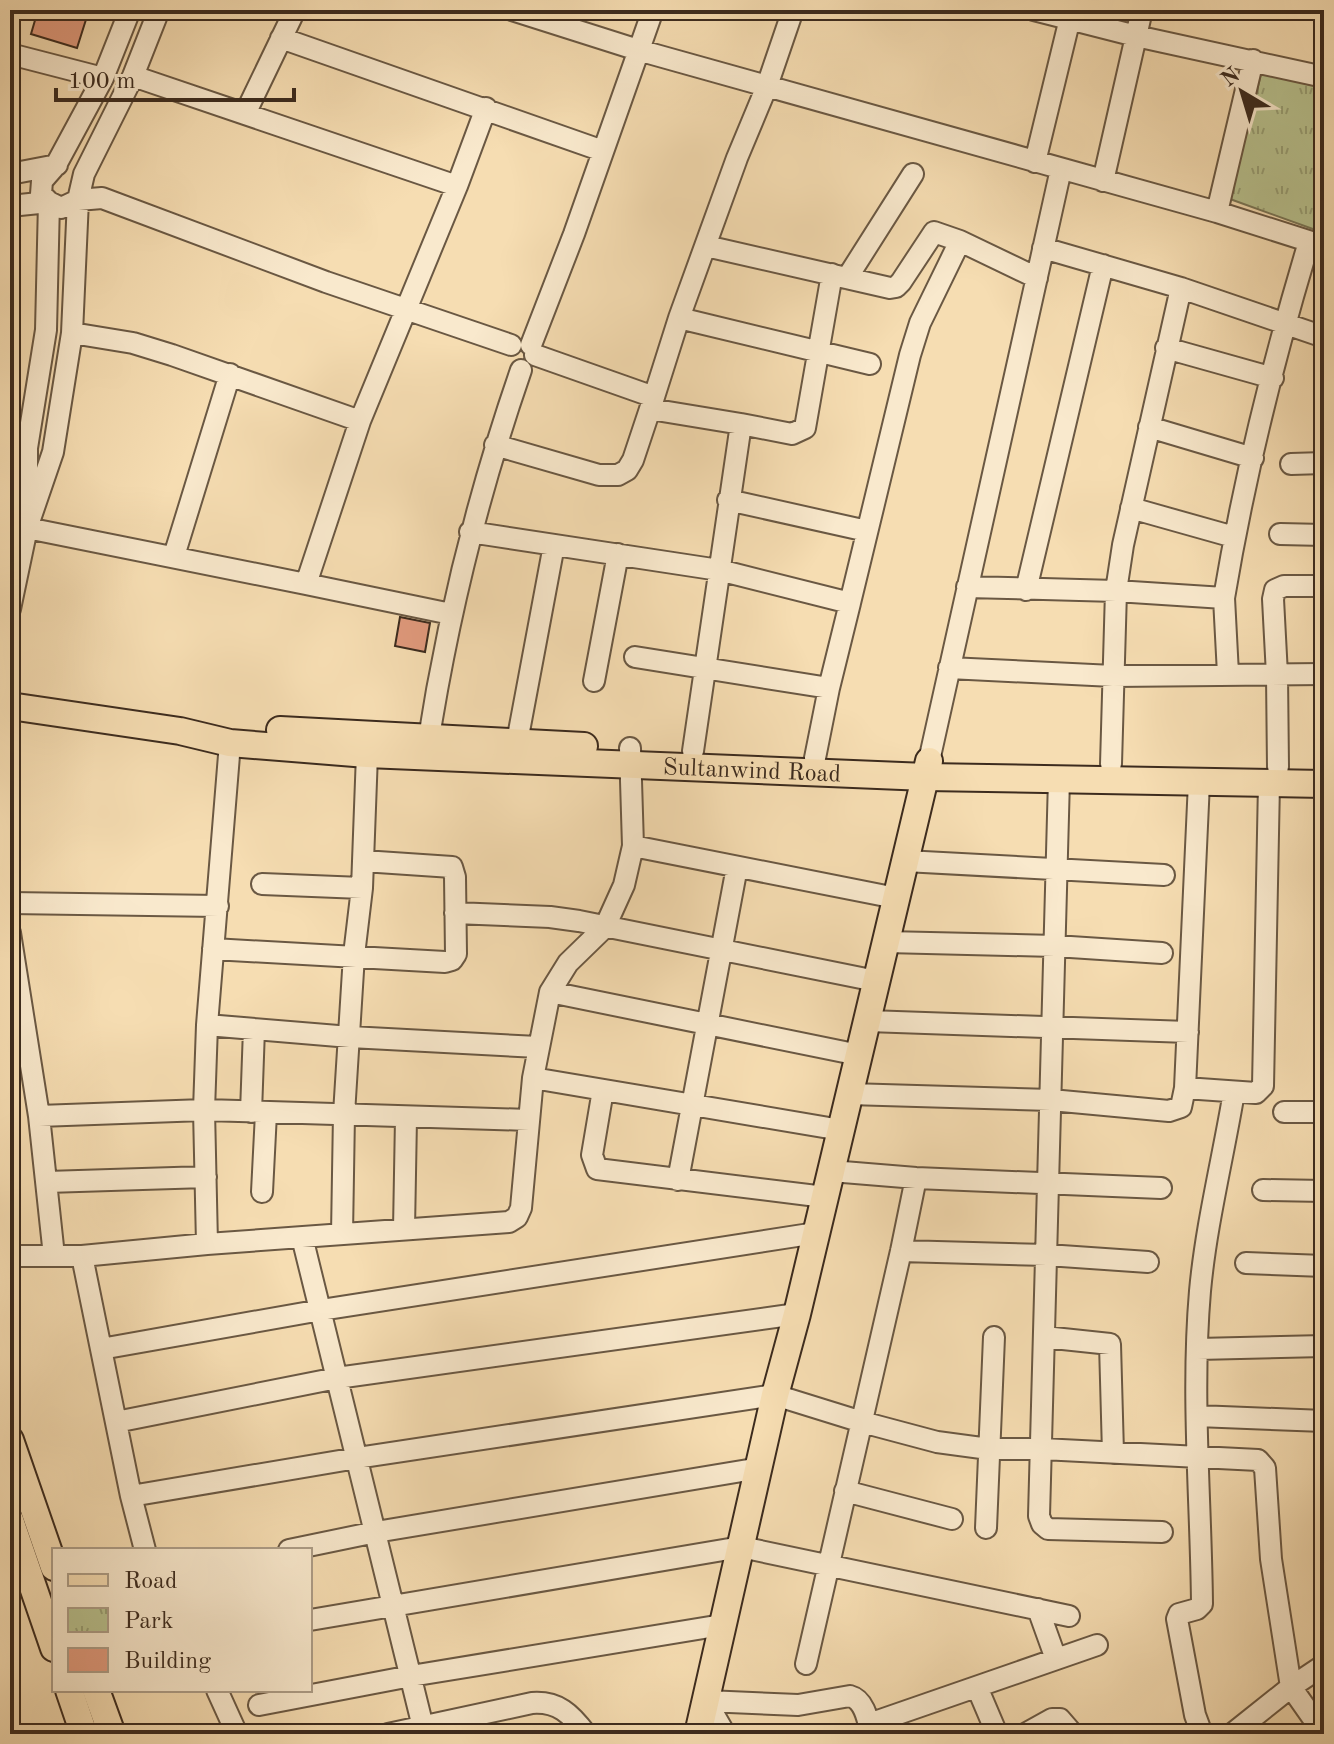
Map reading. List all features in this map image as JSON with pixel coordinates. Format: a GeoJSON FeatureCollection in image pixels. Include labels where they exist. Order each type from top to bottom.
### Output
{"type":"FeatureCollection","features":[{"type":"Feature","properties":{"kind":"main road","name":"Sultanwind Road"},"geometry":{"type":"LineString","coordinates":[[10,706],[180,731],[230,743],[367,754],[517,742],[631,757],[693,751],[1059,779],[1199,782],[1274,775]]}},
{"type":"Feature","properties":{"kind":"main road","name":"Sultanwind Road"},"geometry":{"type":"LineString","coordinates":[[180,731],[227,728],[427,747],[928,769],[1111,764],[1274,775],[1324,784]]}},
{"type":"Feature","properties":{"kind":"main road"},"geometry":{"type":"LineString","coordinates":[[1274,775],[1324,768]]}},
{"type":"Feature","properties":{"kind":"main road"},"geometry":{"type":"LineString","coordinates":[[698,1734],[775,1395],[928,769]]}},
{"type":"Feature","properties":{"kind":"main road"},"geometry":{"type":"LineString","coordinates":[[10,1440],[24,1545],[52,1641]]}},
{"type":"Feature","properties":{"kind":"main road"},"geometry":{"type":"LineString","coordinates":[[10,1520],[24,1545],[52,1566]]}},
{"type":"Feature","properties":{"kind":"main road"},"geometry":{"type":"LineString","coordinates":[[70,1692],[84,1734]]}},
{"type":"Feature","properties":{"kind":"main road"},"geometry":{"type":"LineString","coordinates":[[97,1692],[112,1734]]}},
{"type":"Feature","properties":{"kind":"street"},"geometry":{"type":"LineString","coordinates":[[130,10],[103,78],[56,165],[42,181],[41,194],[49,202],[61,208],[78,200],[102,198],[652,403],[741,424],[792,434],[805,428],[818,351],[840,276],[913,174]]}},
{"type":"Feature","properties":{"kind":"street"},"geometry":{"type":"LineString","coordinates":[[10,609],[27,528],[53,452],[72,333],[78,200],[84,174],[133,76],[159,10]]}},
{"type":"Feature","properties":{"kind":"street"},"geometry":{"type":"LineString","coordinates":[[245,114],[295,10]]}},
{"type":"Feature","properties":{"kind":"street"},"geometry":{"type":"LineString","coordinates":[[512,10],[638,50],[1217,212],[1316,244],[1285,323],[1234,537],[1224,598],[1228,674]]}},
{"type":"Feature","properties":{"kind":"street"},"geometry":{"type":"LineString","coordinates":[[427,747],[451,614],[495,445],[524,354],[603,151],[653,10]]}},
{"type":"Feature","properties":{"kind":"street"},"geometry":{"type":"LineString","coordinates":[[495,445],[599,475],[618,475],[627,470],[633,460],[679,318],[793,10]]}},
{"type":"Feature","properties":{"kind":"street"},"geometry":{"type":"LineString","coordinates":[[1034,10],[1071,15],[1136,36],[1324,77]]}},
{"type":"Feature","properties":{"kind":"street"},"geometry":{"type":"LineString","coordinates":[[1103,181],[1142,10]]}},
{"type":"Feature","properties":{"kind":"street"},"geometry":{"type":"LineString","coordinates":[[1035,162],[1071,15]]}},
{"type":"Feature","properties":{"kind":"street"},"geometry":{"type":"LineString","coordinates":[[281,38],[603,151]]}},
{"type":"Feature","properties":{"kind":"street"},"geometry":{"type":"LineString","coordinates":[[10,54],[103,78]]}},
{"type":"Feature","properties":{"kind":"street"},"geometry":{"type":"LineString","coordinates":[[1217,212],[1253,60]]}},
{"type":"Feature","properties":{"kind":"street"},"geometry":{"type":"LineString","coordinates":[[133,76],[457,186]]}},
{"type":"Feature","properties":{"kind":"street"},"geometry":{"type":"LineString","coordinates":[[306,584],[360,421],[486,108]]}},
{"type":"Feature","properties":{"kind":"street"},"geometry":{"type":"LineString","coordinates":[[10,174],[72,165],[84,174],[102,198]]}},
{"type":"Feature","properties":{"kind":"street"},"geometry":{"type":"LineString","coordinates":[[928,769],[1061,169]]}},
{"type":"Feature","properties":{"kind":"street"},"geometry":{"type":"LineString","coordinates":[[10,206],[49,202]]}},
{"type":"Feature","properties":{"kind":"street"},"geometry":{"type":"LineString","coordinates":[[27,528],[27,448],[46,330],[49,202]]}},
{"type":"Feature","properties":{"kind":"street"},"geometry":{"type":"LineString","coordinates":[[706,246],[896,287],[929,234],[938,232],[1037,278]]}},
{"type":"Feature","properties":{"kind":"street"},"geometry":{"type":"LineString","coordinates":[[815,758],[829,688],[910,355],[920,323],[960,241]]}},
{"type":"Feature","properties":{"kind":"street"},"geometry":{"type":"LineString","coordinates":[[1043,248],[1181,288],[1324,337]]}},
{"type":"Feature","properties":{"kind":"street"},"geometry":{"type":"LineString","coordinates":[[1026,590],[1103,265]]}},
{"type":"Feature","properties":{"kind":"street"},"geometry":{"type":"LineString","coordinates":[[1111,764],[1116,591],[1131,508],[1181,288]]}},
{"type":"Feature","properties":{"kind":"street"},"geometry":{"type":"LineString","coordinates":[[679,318],[870,364]]}},
{"type":"Feature","properties":{"kind":"street"},"geometry":{"type":"LineString","coordinates":[[72,333],[133,343],[360,421]]}},
{"type":"Feature","properties":{"kind":"street"},"geometry":{"type":"LineString","coordinates":[[1166,348],[1273,378]]}},
{"type":"Feature","properties":{"kind":"street"},"geometry":{"type":"LineString","coordinates":[[174,556],[230,374]]}},
{"type":"Feature","properties":{"kind":"street"},"geometry":{"type":"LineString","coordinates":[[693,751],[741,424]]}},
{"type":"Feature","properties":{"kind":"street"},"geometry":{"type":"LineString","coordinates":[[1149,427],[1253,458]]}},
{"type":"Feature","properties":{"kind":"street"},"geometry":{"type":"LineString","coordinates":[[1291,464],[1324,463]]}},
{"type":"Feature","properties":{"kind":"street"},"geometry":{"type":"LineString","coordinates":[[728,500],[867,531]]}},
{"type":"Feature","properties":{"kind":"street"},"geometry":{"type":"LineString","coordinates":[[1131,508],[1234,537]]}},
{"type":"Feature","properties":{"kind":"street"},"geometry":{"type":"LineString","coordinates":[[27,528],[451,614]]}},
{"type":"Feature","properties":{"kind":"street"},"geometry":{"type":"LineString","coordinates":[[470,532],[719,570],[850,603]]}},
{"type":"Feature","properties":{"kind":"street"},"geometry":{"type":"LineString","coordinates":[[1280,534],[1324,535]]}},
{"type":"Feature","properties":{"kind":"street"},"geometry":{"type":"LineString","coordinates":[[517,742],[554,545]]}},
{"type":"Feature","properties":{"kind":"street"},"geometry":{"type":"LineString","coordinates":[[594,681],[618,554]]}},
{"type":"Feature","properties":{"kind":"street"},"geometry":{"type":"LineString","coordinates":[[1185,1088],[1256,1093],[1263,1086],[1277,675],[1273,599],[1275,590],[1284,586],[1324,586]]}},
{"type":"Feature","properties":{"kind":"street"},"geometry":{"type":"LineString","coordinates":[[967,587],[1224,598]]}},
{"type":"Feature","properties":{"kind":"street"},"geometry":{"type":"LineString","coordinates":[[635,657],[829,688]]}},
{"type":"Feature","properties":{"kind":"street"},"geometry":{"type":"LineString","coordinates":[[949,668],[1113,676],[1324,674]]}},
{"type":"Feature","properties":{"kind":"street"},"geometry":{"type":"LineString","coordinates":[[207,1244],[204,1110],[207,1025],[230,743]]}},
{"type":"Feature","properties":{"kind":"street"},"geometry":{"type":"LineString","coordinates":[[342,1234],[344,1114],[354,955],[362,888],[367,754]]}},
{"type":"Feature","properties":{"kind":"street"},"geometry":{"type":"LineString","coordinates":[[10,1256],[82,1256],[509,1222],[517,1217],[521,1208],[533,1078],[550,992],[568,963],[605,927],[624,885],[633,846],[631,757]]}},
{"type":"Feature","properties":{"kind":"street"},"geometry":{"type":"LineString","coordinates":[[1059,779],[1039,1516],[1048,1529],[1162,1532]]}},
{"type":"Feature","properties":{"kind":"street"},"geometry":{"type":"LineString","coordinates":[[849,1094],[1051,1100],[1176,1111],[1183,1102],[1185,1088],[1199,782]]}},
{"type":"Feature","properties":{"kind":"street"},"geometry":{"type":"LineString","coordinates":[[633,846],[896,898]]}},
{"type":"Feature","properties":{"kind":"street"},"geometry":{"type":"LineString","coordinates":[[213,949],[452,960],[456,954],[455,877],[452,867],[363,861]]}},
{"type":"Feature","properties":{"kind":"street"},"geometry":{"type":"LineString","coordinates":[[905,861],[1164,875]]}},
{"type":"Feature","properties":{"kind":"street"},"geometry":{"type":"LineString","coordinates":[[678,1180],[737,867]]}},
{"type":"Feature","properties":{"kind":"street"},"geometry":{"type":"LineString","coordinates":[[262,884],[362,888]]}},
{"type":"Feature","properties":{"kind":"street"},"geometry":{"type":"LineString","coordinates":[[10,903],[218,906]]}},
{"type":"Feature","properties":{"kind":"street"},"geometry":{"type":"LineString","coordinates":[[455,913],[550,917],[876,981]]}},
{"type":"Feature","properties":{"kind":"street"},"geometry":{"type":"LineString","coordinates":[[10,933],[14,976],[39,1116],[54,1256]]}},
{"type":"Feature","properties":{"kind":"street"},"geometry":{"type":"LineString","coordinates":[[886,942],[1055,946],[1162,953]]}},
{"type":"Feature","properties":{"kind":"street"},"geometry":{"type":"LineString","coordinates":[[550,992],[859,1055]]}},
{"type":"Feature","properties":{"kind":"street"},"geometry":{"type":"LineString","coordinates":[[868,1021],[1188,1032]]}},
{"type":"Feature","properties":{"kind":"street"},"geometry":{"type":"LineString","coordinates":[[207,1025],[350,1037],[538,1047]]}},
{"type":"Feature","properties":{"kind":"street"},"geometry":{"type":"LineString","coordinates":[[254,1029],[262,1192]]}},
{"type":"Feature","properties":{"kind":"street"},"geometry":{"type":"LineString","coordinates":[[533,1078],[841,1130]]}},
{"type":"Feature","properties":{"kind":"street"},"geometry":{"type":"LineString","coordinates":[[603,1090],[592,1155],[597,1169],[825,1197]]}},
{"type":"Feature","properties":{"kind":"street"},"geometry":{"type":"LineString","coordinates":[[1202,1734],[1195,1715],[1177,1619],[1179,1614],[1197,1609],[1202,1604],[1197,1457],[1200,1291],[1234,1092]]}},
{"type":"Feature","properties":{"kind":"street"},"geometry":{"type":"LineString","coordinates":[[39,1116],[204,1110],[529,1120]]}},
{"type":"Feature","properties":{"kind":"street"},"geometry":{"type":"LineString","coordinates":[[1284,1112],[1324,1112]]}},
{"type":"Feature","properties":{"kind":"street"},"geometry":{"type":"LineString","coordinates":[[404,1229],[406,1118]]}},
{"type":"Feature","properties":{"kind":"street"},"geometry":{"type":"LineString","coordinates":[[831,1171],[916,1178],[1161,1188]]}},
{"type":"Feature","properties":{"kind":"street"},"geometry":{"type":"LineString","coordinates":[[47,1182],[206,1177]]}},
{"type":"Feature","properties":{"kind":"street"},"geometry":{"type":"LineString","coordinates":[[806,1664],[916,1178]]}},
{"type":"Feature","properties":{"kind":"street"},"geometry":{"type":"LineString","coordinates":[[1263,1190],[1324,1191]]}},
{"type":"Feature","properties":{"kind":"street"},"geometry":{"type":"LineString","coordinates":[[101,1349],[321,1310],[816,1233]]}},
{"type":"Feature","properties":{"kind":"street"},"geometry":{"type":"LineString","coordinates":[[302,1237],[423,1727]]}},
{"type":"Feature","properties":{"kind":"street"},"geometry":{"type":"LineString","coordinates":[[901,1251],[1047,1255],[1148,1262]]}},
{"type":"Feature","properties":{"kind":"street"},"geometry":{"type":"LineString","coordinates":[[82,1256],[144,1548]]}},
{"type":"Feature","properties":{"kind":"street"},"geometry":{"type":"LineString","coordinates":[[1246,1263],[1324,1266]]}},
{"type":"Feature","properties":{"kind":"street"},"geometry":{"type":"LineString","coordinates":[[116,1422],[337,1378],[797,1314]]}},
{"type":"Feature","properties":{"kind":"street"},"geometry":{"type":"LineString","coordinates":[[986,1528],[994,1337]]}},
{"type":"Feature","properties":{"kind":"street"},"geometry":{"type":"LineString","coordinates":[[1044,1337],[1110,1344],[1113,1453]]}},
{"type":"Feature","properties":{"kind":"street"},"geometry":{"type":"LineString","coordinates":[[1198,1349],[1324,1346]]}},
{"type":"Feature","properties":{"kind":"street"},"geometry":{"type":"LineString","coordinates":[[131,1496],[357,1458],[775,1395],[937,1442],[989,1449],[1258,1460],[1265,1468],[1271,1559],[1291,1687],[1324,1734]]}},
{"type":"Feature","properties":{"kind":"street"},"geometry":{"type":"LineString","coordinates":[[1197,1416],[1324,1421]]}},
{"type":"Feature","properties":{"kind":"street"},"geometry":{"type":"LineString","coordinates":[[299,1548],[376,1532],[760,1468]]}},
{"type":"Feature","properties":{"kind":"street"},"geometry":{"type":"LineString","coordinates":[[845,1491],[952,1519]]}},
{"type":"Feature","properties":{"kind":"street"},"geometry":{"type":"LineString","coordinates":[[312,1620],[741,1547],[1069,1616]]}},
{"type":"Feature","properties":{"kind":"street"},"geometry":{"type":"LineString","coordinates":[[1038,1609],[1056,1659]]}},
{"type":"Feature","properties":{"kind":"street"},"geometry":{"type":"LineString","coordinates":[[259,1705],[411,1676],[722,1625]]}},
{"type":"Feature","properties":{"kind":"street"},"geometry":{"type":"LineString","coordinates":[[706,1701],[798,1705],[850,1696],[857,1698],[861,1704],[870,1729],[1097,1645]]}},
{"type":"Feature","properties":{"kind":"street"},"geometry":{"type":"LineString","coordinates":[[1232,1734],[1324,1665]]}},
{"type":"Feature","properties":{"kind":"street"},"geometry":{"type":"LineString","coordinates":[[977,1687],[997,1734]]}},
{"type":"Feature","properties":{"kind":"street"},"geometry":{"type":"LineString","coordinates":[[218,1692],[237,1734]]}},
{"type":"Feature","properties":{"kind":"street"},"geometry":{"type":"LineString","coordinates":[[706,1701],[725,1734]]}},
{"type":"Feature","properties":{"kind":"street"},"geometry":{"type":"LineString","coordinates":[[388,1734],[548,1702],[563,1708],[586,1734]]}},
{"type":"Feature","properties":{"kind":"street"},"geometry":{"type":"LineString","coordinates":[[1025,1734],[1052,1719],[1060,1719],[1073,1734]]}},
{"type":"Feature","properties":{"kind":"green space"},"geometry":{"type":"Polygon","coordinates":[[[1262,70],[1324,87],[1324,233],[1230,199],[1262,70]]]}},
{"type":"Feature","properties":{"kind":"building"},"geometry":{"type":"Polygon","coordinates":[[[38,10],[89,10],[77,48],[31,34],[38,10]]]}},
{"type":"Feature","properties":{"kind":"building"},"geometry":{"type":"Polygon","coordinates":[[[400,617],[430,623],[425,652],[395,646],[400,617]]]}}]}
